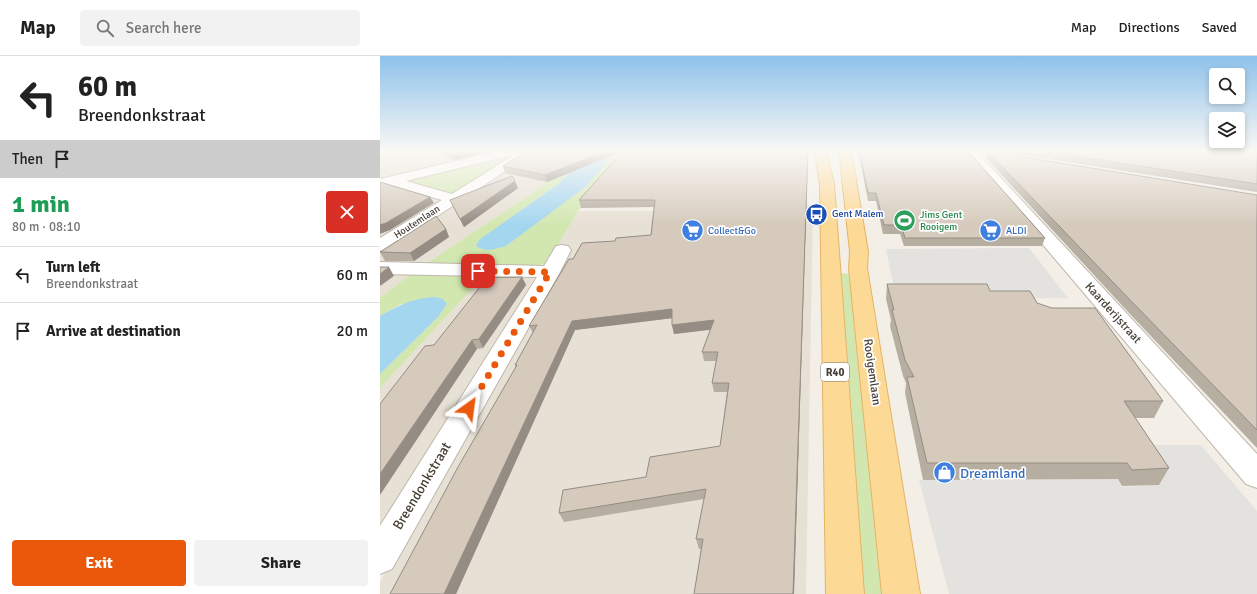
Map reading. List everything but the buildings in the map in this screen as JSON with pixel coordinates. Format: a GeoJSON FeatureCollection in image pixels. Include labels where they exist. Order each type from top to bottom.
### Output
{"type":"FeatureCollection","features":[{"type":"Feature","properties":{"kind":"main road","name":"R40"},"geometry":{"type":"LineString","coordinates":[[825,175],[827,184],[845,594]]}},
{"type":"Feature","properties":{"kind":"main road","name":"Rooigemlaan"},"geometry":{"type":"LineString","coordinates":[[848,175],[859,252],[858,268],[901,594]]}},
{"type":"Feature","properties":{"kind":"street"},"geometry":{"type":"LineString","coordinates":[[385,181],[410,175]]}},
{"type":"Feature","properties":{"kind":"street","name":"Houtemlaan"},"geometry":{"type":"LineString","coordinates":[[380,246],[491,175]]}},
{"type":"Feature","properties":{"kind":"street","name":"Kaarderijstraat"},"geometry":{"type":"LineString","coordinates":[[994,175],[1257,475]]}},
{"type":"Feature","properties":{"kind":"street"},"geometry":{"type":"LineString","coordinates":[[385,181],[454,198]]}},
{"type":"Feature","properties":{"kind":"street","name":"Breendonkstraat"},"geometry":{"type":"LineString","coordinates":[[380,557],[562,250]]}},
{"type":"Feature","properties":{"kind":"street"},"geometry":{"type":"LineString","coordinates":[[380,268],[550,272]]}},
{"type":"Feature","properties":{"kind":"shaded area"},"geometry":{"type":"Polygon","coordinates":[[[380,175],[554,175],[525,198],[426,264],[380,298],[380,175]]]}},
{"type":"Feature","properties":{"kind":"shaded area"},"geometry":{"type":"Polygon","coordinates":[[[813,205],[806,594],[380,594],[380,582],[560,263],[548,262],[578,211],[654,211],[734,206],[813,205]]]}},
{"type":"Feature","properties":{"kind":"shaded area"},"geometry":{"type":"Polygon","coordinates":[[[1029,248],[1068,298],[896,299],[886,249],[1029,248]]]}},
{"type":"Feature","properties":{"kind":"shaded area"},"geometry":{"type":"Polygon","coordinates":[[[484,276],[532,277],[534,279],[380,530],[380,388],[484,276]]]}},
{"type":"Feature","properties":{"kind":"shaded area"},"geometry":{"type":"Polygon","coordinates":[[[1133,445],[1201,445],[1257,511],[1257,594],[949,594],[919,480],[1118,479],[1122,487],[1159,485],[1133,445]]]}},
{"type":"Feature","properties":{"kind":"green space"},"geometry":{"type":"Polygon","coordinates":[[[411,175],[492,175],[454,199],[390,180],[411,175]]]}},
{"type":"Feature","properties":{"kind":"green space"},"geometry":{"type":"Polygon","coordinates":[[[554,175],[567,175],[558,184],[522,209],[571,198],[584,188],[595,175],[609,175],[578,211],[548,262],[535,267],[426,264],[525,198],[554,175]]]}},
{"type":"Feature","properties":{"kind":"green space"},"geometry":{"type":"Polygon","coordinates":[[[840,273],[850,274],[883,594],[864,594],[848,362],[840,273]]]}},
{"type":"Feature","properties":{"kind":"green space"},"geometry":{"type":"Polygon","coordinates":[[[411,274],[484,276],[380,388],[380,374],[437,318],[401,304],[380,316],[380,298],[411,274]]]}},
{"type":"Feature","properties":{"kind":"water"},"geometry":{"type":"Polygon","coordinates":[[[567,175],[596,175],[584,188],[506,246],[487,250],[476,246],[479,240],[558,184],[567,175]]]}},
{"type":"Feature","properties":{"kind":"water"},"geometry":{"type":"Polygon","coordinates":[[[436,297],[443,299],[447,304],[437,318],[380,374],[380,316],[406,303],[436,297]]]}},
{"type":"Feature","properties":{"kind":"place","name":"Gent Malem"},"geometry":{"type":"Point","coordinates":[816,214]}},
{"type":"Feature","properties":{"kind":"place","name":"Jims Gent Rooigem"},"geometry":{"type":"Point","coordinates":[904,221]}},
{"type":"Feature","properties":{"kind":"place","name":"Collect&Go"},"geometry":{"type":"Point","coordinates":[692,231]}},
{"type":"Feature","properties":{"kind":"place","name":"ALDI"},"geometry":{"type":"Point","coordinates":[991,231]}},
{"type":"Feature","properties":{"kind":"place","name":"Dreamland"},"geometry":{"type":"Point","coordinates":[944,473]}},
{"type":"Feature","properties":{"kind":"route"},"geometry":{"type":"LineString","coordinates":[[469,408],[550,272],[478,271]]}}]}
